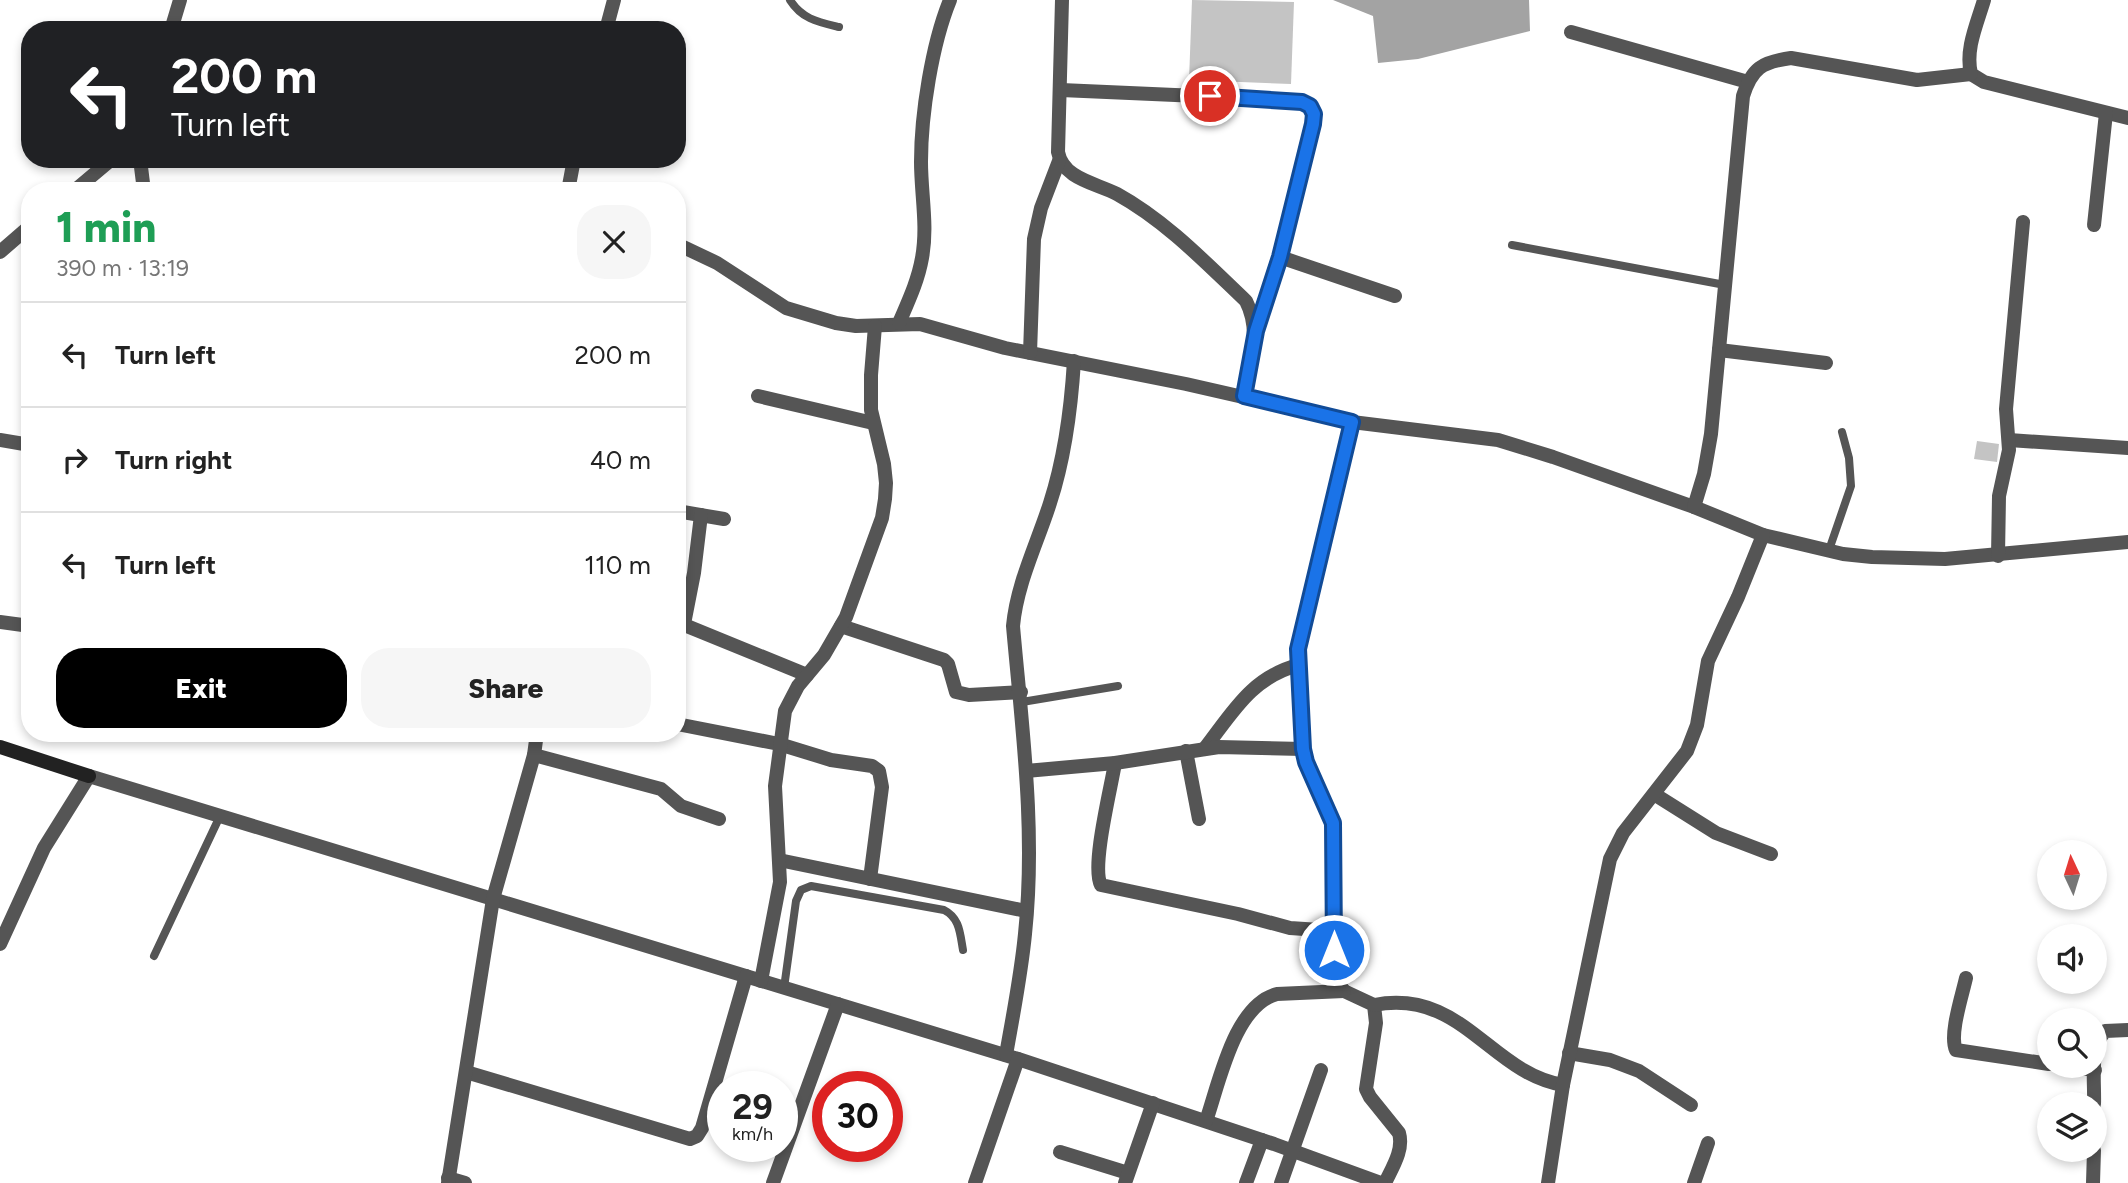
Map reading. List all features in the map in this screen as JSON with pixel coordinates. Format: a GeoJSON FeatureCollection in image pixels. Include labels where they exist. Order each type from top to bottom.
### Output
{"type":"FeatureCollection","features":[{"type":"Feature","properties":{"kind":"street"},"geometry":{"type":"LineString","coordinates":[[174,21],[180,0]]}},
{"type":"Feature","properties":{"kind":"street"},"geometry":{"type":"LineString","coordinates":[[608,21],[614,0]]}},
{"type":"Feature","properties":{"kind":"street"},"geometry":{"type":"LineString","coordinates":[[899,323],[922,257],[923,131],[936,41],[950,0]]}},
{"type":"Feature","properties":{"kind":"street"},"geometry":{"type":"LineString","coordinates":[[1030,353],[1034,239],[1041,208],[1059,161],[1062,0]]}},
{"type":"Feature","properties":{"kind":"street"},"geometry":{"type":"LineString","coordinates":[[1971,74],[1968,61],[1984,0]]}},
{"type":"Feature","properties":{"kind":"street"},"geometry":{"type":"LineString","coordinates":[[1571,32],[1748,82]]}},
{"type":"Feature","properties":{"kind":"street"},"geometry":{"type":"LineString","coordinates":[[1694,506],[1708,455],[1743,96],[1757,69],[1773,61],[1791,58],[1917,80],[1971,74],[1984,82],[2128,118]]}},
{"type":"Feature","properties":{"kind":"street"},"geometry":{"type":"LineString","coordinates":[[1060,90],[1290,100],[1310,106],[1314,114],[1313,124],[1280,257],[1256,331],[1244,396]]}},
{"type":"Feature","properties":{"kind":"street"},"geometry":{"type":"LineString","coordinates":[[2094,225],[2106,113]]}},
{"type":"Feature","properties":{"kind":"street"},"geometry":{"type":"LineString","coordinates":[[1059,161],[1076,176],[1137,207],[1178,238],[1246,301],[1253,315],[1256,331]]}},
{"type":"Feature","properties":{"kind":"street"},"geometry":{"type":"LineString","coordinates":[[85,182],[101,168]]}},
{"type":"Feature","properties":{"kind":"street"},"geometry":{"type":"LineString","coordinates":[[1998,556],[1998,496],[2008,457],[2006,409],[2023,222]]}},
{"type":"Feature","properties":{"kind":"street"},"geometry":{"type":"LineString","coordinates":[[0,253],[21,234]]}},
{"type":"Feature","properties":{"kind":"street"},"geometry":{"type":"LineString","coordinates":[[686,248],[717,262],[786,307],[836,323],[875,326],[920,324],[1030,353],[1244,396],[1352,422],[1498,440],[1544,453],[1694,506],[1763,535],[1829,550],[1906,559],[1998,556],[2128,542]]}},
{"type":"Feature","properties":{"kind":"street"},"geometry":{"type":"LineString","coordinates":[[1280,257],[1395,296]]}},
{"type":"Feature","properties":{"kind":"street"},"geometry":{"type":"LineString","coordinates":[[761,981],[779,882],[775,786],[785,711],[798,685],[824,655],[841,626],[878,530],[886,499],[884,464],[873,423],[871,375],[875,326]]}},
{"type":"Feature","properties":{"kind":"street"},"geometry":{"type":"LineString","coordinates":[[1719,350],[1826,363]]}},
{"type":"Feature","properties":{"kind":"street"},"geometry":{"type":"LineString","coordinates":[[979,1182],[1012,1057],[1026,911],[1027,771],[1013,626],[1015,606],[1063,456],[1074,361]]}},
{"type":"Feature","properties":{"kind":"street"},"geometry":{"type":"LineString","coordinates":[[758,396],[873,423]]}},
{"type":"Feature","properties":{"kind":"street"},"geometry":{"type":"LineString","coordinates":[[1344,991],[1335,979],[1333,823],[1306,762],[1303,749],[1298,665],[1301,636],[1352,422]]}},
{"type":"Feature","properties":{"kind":"street"},"geometry":{"type":"LineString","coordinates":[[0,440],[21,444]]}},
{"type":"Feature","properties":{"kind":"street"},"geometry":{"type":"LineString","coordinates":[[2009,440],[2128,448]]}},
{"type":"Feature","properties":{"kind":"street"},"geometry":{"type":"LineString","coordinates":[[686,512],[724,519]]}},
{"type":"Feature","properties":{"kind":"street"},"geometry":{"type":"LineString","coordinates":[[686,604],[694,573],[701,515]]}},
{"type":"Feature","properties":{"kind":"street"},"geometry":{"type":"LineString","coordinates":[[1548,1183],[1569,1053],[1610,859],[1623,834],[1688,751],[1693,739],[1708,661],[1763,535]]}},
{"type":"Feature","properties":{"kind":"street"},"geometry":{"type":"LineString","coordinates":[[0,622],[21,625]]}},
{"type":"Feature","properties":{"kind":"street"},"geometry":{"type":"LineString","coordinates":[[686,625],[807,675]]}},
{"type":"Feature","properties":{"kind":"street"},"geometry":{"type":"LineString","coordinates":[[841,626],[944,660],[948,664],[956,692],[1021,697]]}},
{"type":"Feature","properties":{"kind":"street"},"geometry":{"type":"LineString","coordinates":[[1205,748],[1254,687],[1271,674],[1298,665]]}},
{"type":"Feature","properties":{"kind":"street"},"geometry":{"type":"LineString","coordinates":[[686,726],[779,744],[831,760],[872,766],[878,771],[882,787],[870,879]]}},
{"type":"Feature","properties":{"kind":"street"},"geometry":{"type":"LineString","coordinates":[[465,1183],[448,1181],[493,899],[536,742]]}},
{"type":"Feature","properties":{"kind":"street"},"geometry":{"type":"LineString","coordinates":[[0,747],[1012,1057],[1383,1183],[1400,1149],[1401,1140],[1399,1133],[1366,1089],[1376,1023],[1374,1005]]}},
{"type":"Feature","properties":{"kind":"street"},"geometry":{"type":"LineString","coordinates":[[1027,771],[1115,763],[1205,748],[1303,749]]}},
{"type":"Feature","properties":{"kind":"street"},"geometry":{"type":"LineString","coordinates":[[1186,751],[1199,819]]}},
{"type":"Feature","properties":{"kind":"street"},"geometry":{"type":"LineString","coordinates":[[534,755],[662,789],[681,806],[719,819]]}},
{"type":"Feature","properties":{"kind":"street"},"geometry":{"type":"LineString","coordinates":[[1115,763],[1098,861],[1097,878],[1101,885],[1238,914],[1290,928],[1334,931]]}},
{"type":"Feature","properties":{"kind":"street"},"geometry":{"type":"LineString","coordinates":[[0,944],[44,848],[89,776]]}},
{"type":"Feature","properties":{"kind":"street"},"geometry":{"type":"LineString","coordinates":[[1654,794],[1716,833],[1771,854]]}},
{"type":"Feature","properties":{"kind":"street"},"geometry":{"type":"LineString","coordinates":[[779,860],[1026,911]]}},
{"type":"Feature","properties":{"kind":"street"},"geometry":{"type":"LineString","coordinates":[[466,1072],[690,1139],[697,1136],[702,1128],[746,976]]}},
{"type":"Feature","properties":{"kind":"street"},"geometry":{"type":"LineString","coordinates":[[1966,978],[1954,1032],[1953,1044],[1956,1050],[2037,1062]]}},
{"type":"Feature","properties":{"kind":"street"},"geometry":{"type":"LineString","coordinates":[[1206,1121],[1235,1038],[1246,1018],[1258,1002],[1277,993],[1344,991],[1374,1005],[1403,1002],[1443,1014],[1482,1038],[1524,1071],[1549,1083],[1563,1085]]}},
{"type":"Feature","properties":{"kind":"street"},"geometry":{"type":"LineString","coordinates":[[773,1183],[838,1004]]}},
{"type":"Feature","properties":{"kind":"street"},"geometry":{"type":"LineString","coordinates":[[2107,1031],[2128,1030]]}},
{"type":"Feature","properties":{"kind":"street"},"geometry":{"type":"LineString","coordinates":[[1569,1053],[1609,1060],[1639,1071],[1690,1105]]}},
{"type":"Feature","properties":{"kind":"street"},"geometry":{"type":"LineString","coordinates":[[1281,1183],[1321,1070]]}},
{"type":"Feature","properties":{"kind":"street"},"geometry":{"type":"LineString","coordinates":[[1060,1152],[1126,1178],[1153,1103]]}},
{"type":"Feature","properties":{"kind":"street"},"geometry":{"type":"LineString","coordinates":[[1246,1183],[1262,1140]]}},
{"type":"Feature","properties":{"kind":"street"},"geometry":{"type":"LineString","coordinates":[[1694,1183],[1708,1143]]}},
{"type":"Feature","properties":{"kind":"street"},"geometry":{"type":"LineString","coordinates":[[2093,1183],[2094,1162]]}},
{"type":"Feature","properties":{"kind":"lane"},"geometry":{"type":"LineString","coordinates":[[790,0],[799,13],[839,27]]}},
{"type":"Feature","properties":{"kind":"lane"},"geometry":{"type":"LineString","coordinates":[[1513,245],[1725,285]]}},
{"type":"Feature","properties":{"kind":"lane"},"geometry":{"type":"LineString","coordinates":[[1829,550],[1851,486],[1849,458],[1842,432]]}},
{"type":"Feature","properties":{"kind":"lane"},"geometry":{"type":"LineString","coordinates":[[1021,697],[1118,685]]}},
{"type":"Feature","properties":{"kind":"lane"},"geometry":{"type":"LineString","coordinates":[[154,956],[220,816]]}},
{"type":"Feature","properties":{"kind":"lane"},"geometry":{"type":"LineString","coordinates":[[784,988],[796,901],[801,890],[811,886],[944,909],[952,914],[956,921],[963,950]]}},
{"type":"Feature","properties":{"kind":"shaded area"},"geometry":{"type":"Polygon","coordinates":[[[1333,0],[1529,0],[1530,31],[1418,59],[1378,63],[1373,16],[1333,0]]]}},
{"type":"Feature","properties":{"kind":"building"},"geometry":{"type":"Polygon","coordinates":[[[1192,0],[1294,2],[1291,84],[1189,80],[1192,0]]]}},
{"type":"Feature","properties":{"kind":"building"},"geometry":{"type":"Polygon","coordinates":[[[1977,441],[1999,444],[1997,462],[1974,459],[1977,441]]]}},
{"type":"Feature","properties":{"kind":"route"},"geometry":{"type":"LineString","coordinates":[[1210,96],[1302,102],[1310,106],[1314,114],[1280,257],[1256,331],[1244,396],[1352,422],[1298,649],[1303,749],[1310,773],[1333,823],[1334,950]]}}]}
